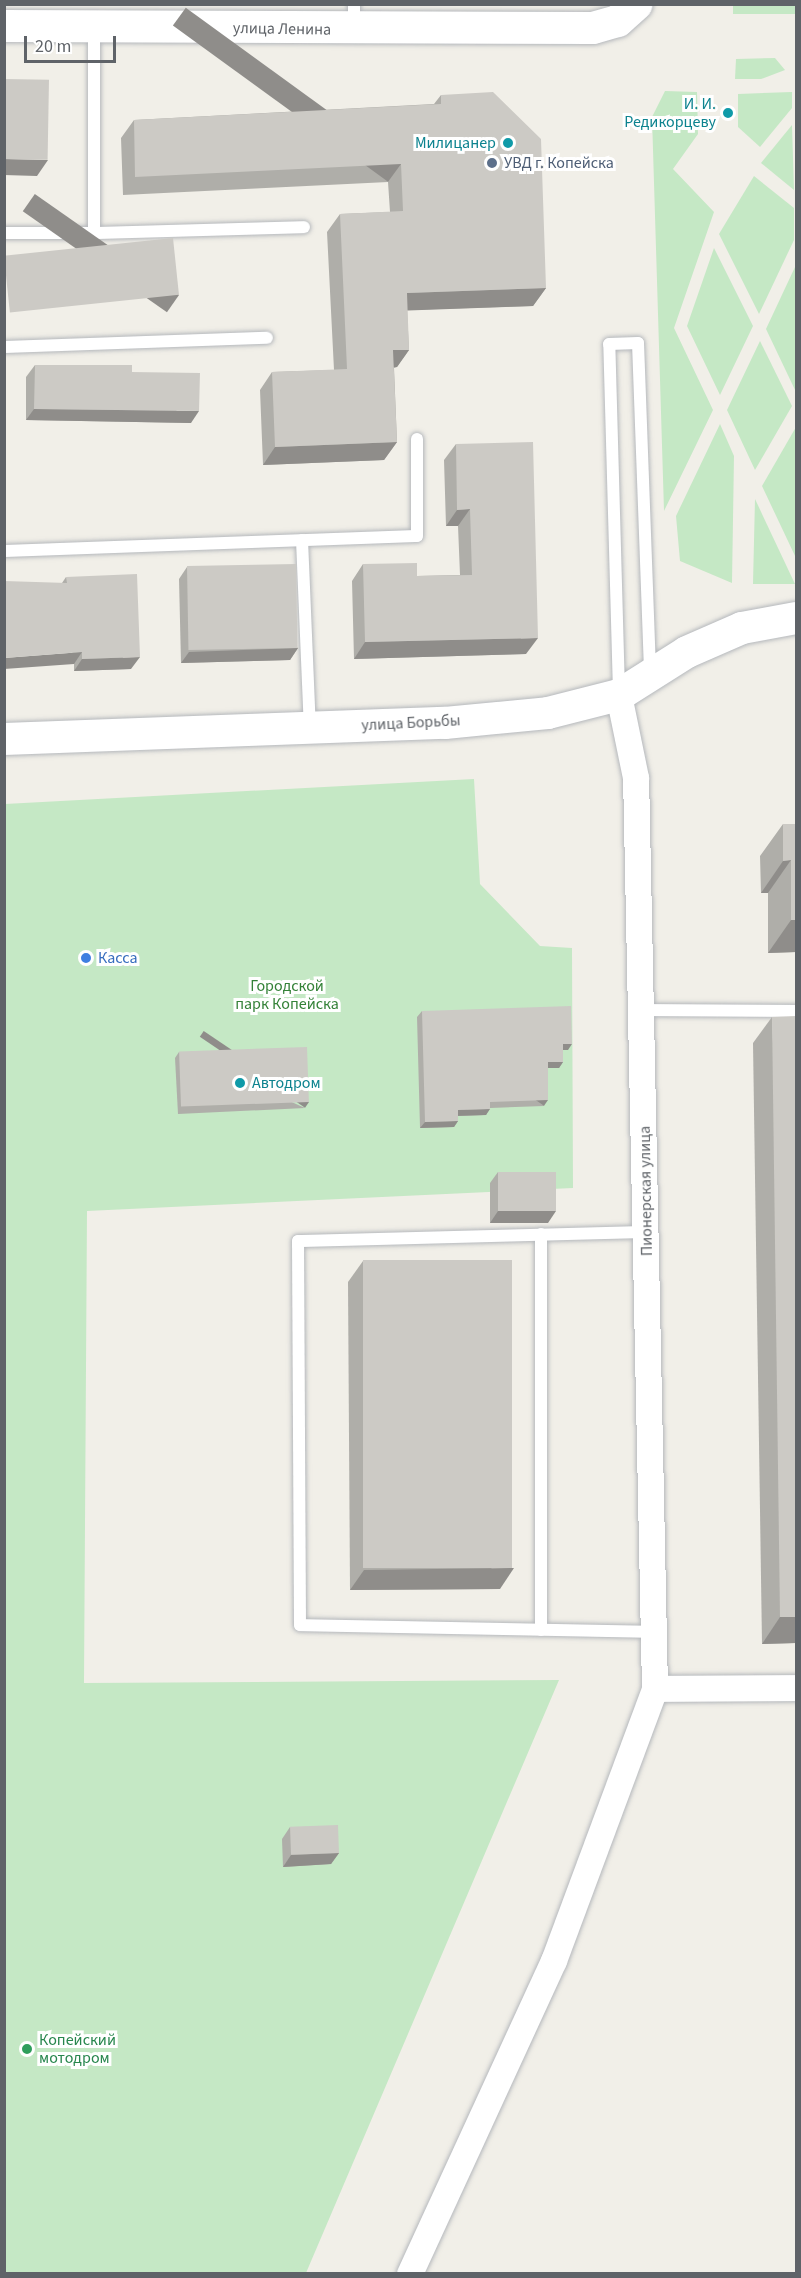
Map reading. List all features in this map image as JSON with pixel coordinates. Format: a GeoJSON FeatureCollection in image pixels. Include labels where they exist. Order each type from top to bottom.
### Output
{"type":"FeatureCollection","features":[{"type":"Feature","properties":{"kind":"street"},"geometry":{"type":"LineString","coordinates":[[560,28],[599,4]]}},
{"type":"Feature","properties":{"kind":"street","name":"улица Ленина"},"geometry":{"type":"LineString","coordinates":[[4,26],[94,27],[354,17],[560,28],[618,21],[637,4]]}},
{"type":"Feature","properties":{"kind":"street","name":"улица Борьбы"},"geometry":{"type":"LineString","coordinates":[[4,739],[310,728],[548,713],[619,696],[650,676],[742,628],[796,618]]}},
{"type":"Feature","properties":{"kind":"street","name":"Пионерская улица"},"geometry":{"type":"LineString","coordinates":[[619,696],[636,778],[643,1010],[655,1689]]}},
{"type":"Feature","properties":{"kind":"street"},"geometry":{"type":"LineString","coordinates":[[410,2274],[554,1961],[655,1689],[796,1688]]}},
{"type":"Feature","properties":{"kind":"lane"},"geometry":{"type":"LineString","coordinates":[[94,27],[94,233]]}},
{"type":"Feature","properties":{"kind":"lane"},"geometry":{"type":"LineString","coordinates":[[4,233],[304,227]]}},
{"type":"Feature","properties":{"kind":"lane"},"geometry":{"type":"LineString","coordinates":[[4,347],[267,338]]}},
{"type":"Feature","properties":{"kind":"lane"},"geometry":{"type":"LineString","coordinates":[[619,696],[609,344],[638,343],[650,676]]}},
{"type":"Feature","properties":{"kind":"lane"},"geometry":{"type":"LineString","coordinates":[[4,551],[417,536],[417,439]]}},
{"type":"Feature","properties":{"kind":"lane"},"geometry":{"type":"LineString","coordinates":[[302,540],[310,728]]}},
{"type":"Feature","properties":{"kind":"lane"},"geometry":{"type":"LineString","coordinates":[[643,1010],[796,1011]]}},
{"type":"Feature","properties":{"kind":"lane"},"geometry":{"type":"LineString","coordinates":[[647,1232],[298,1241],[300,1625],[654,1632]]}},
{"type":"Feature","properties":{"kind":"lane"},"geometry":{"type":"LineString","coordinates":[[541,1234],[541,1630]]}},
{"type":"Feature","properties":{"kind":"green space"},"geometry":{"type":"Polygon","coordinates":[[[733,5],[796,5],[796,14],[733,14],[733,5]]]}},
{"type":"Feature","properties":{"kind":"green space"},"geometry":{"type":"Polygon","coordinates":[[[775,58],[785,70],[761,79],[735,79],[736,59],[775,58]]]}},
{"type":"Feature","properties":{"kind":"green space"},"geometry":{"type":"Polygon","coordinates":[[[665,91],[697,92],[698,134],[673,169],[714,212],[674,328],[713,410],[664,511],[652,117],[665,91]]]}},
{"type":"Feature","properties":{"kind":"green space"},"geometry":{"type":"Polygon","coordinates":[[[792,92],[792,108],[760,147],[738,127],[738,94],[792,92]]]}},
{"type":"Feature","properties":{"kind":"green space"},"geometry":{"type":"Polygon","coordinates":[[[792,125],[794,190],[761,163],[792,125]]]}},
{"type":"Feature","properties":{"kind":"green space"},"geometry":{"type":"Polygon","coordinates":[[[754,176],[794,208],[794,240],[759,314],[719,234],[754,176]]]}},
{"type":"Feature","properties":{"kind":"green space"},"geometry":{"type":"Polygon","coordinates":[[[714,248],[753,326],[720,395],[687,326],[714,248]]]}},
{"type":"Feature","properties":{"kind":"green space"},"geometry":{"type":"Polygon","coordinates":[[[795,267],[796,315],[796,392],[766,329],[795,267]]]}},
{"type":"Feature","properties":{"kind":"green space"},"geometry":{"type":"Polygon","coordinates":[[[760,341],[792,406],[755,470],[727,410],[760,341]]]}},
{"type":"Feature","properties":{"kind":"green space"},"geometry":{"type":"Polygon","coordinates":[[[720,424],[734,456],[732,583],[680,561],[676,516],[720,424]]]}},
{"type":"Feature","properties":{"kind":"green space"},"geometry":{"type":"Polygon","coordinates":[[[796,427],[796,558],[762,486],[796,427]]]}},
{"type":"Feature","properties":{"kind":"green space"},"geometry":{"type":"Polygon","coordinates":[[[755,499],[795,584],[753,584],[755,499]]]}},
{"type":"Feature","properties":{"kind":"green space","name":"Городской парк Копейска"},"geometry":{"type":"Polygon","coordinates":[[[474,779],[480,884],[540,946],[572,948],[573,1188],[87,1211],[84,1683],[559,1680],[306,2273],[5,2274],[5,804],[474,779]]]}},
{"type":"Feature","properties":{"kind":"building"},"geometry":{"type":"Polygon","coordinates":[[[4,79],[49,80],[48,160],[4,159],[4,79]]]}},
{"type":"Feature","properties":{"kind":"building"},"geometry":{"type":"Polygon","coordinates":[[[493,92],[541,139],[546,288],[407,293],[409,350],[393,350],[397,442],[275,447],[272,372],[347,369],[340,214],[403,211],[401,164],[135,177],[134,120],[441,104],[441,95],[493,92]]]}},
{"type":"Feature","properties":{"kind":"building"},"geometry":{"type":"Polygon","coordinates":[[[173,238],[179,295],[10,312],[4,256],[173,238]]]}},
{"type":"Feature","properties":{"kind":"building"},"geometry":{"type":"Polygon","coordinates":[[[35,365],[132,365],[132,372],[200,373],[199,411],[34,409],[35,365]]]}},
{"type":"Feature","properties":{"kind":"building"},"geometry":{"type":"Polygon","coordinates":[[[533,442],[538,638],[365,642],[363,564],[417,563],[417,576],[472,575],[470,509],[457,510],[456,444],[533,442]]]}},
{"type":"Feature","properties":{"kind":"building"},"geometry":{"type":"Polygon","coordinates":[[[296,564],[297,648],[188,650],[187,566],[296,564]]]}},
{"type":"Feature","properties":{"kind":"building"},"geometry":{"type":"Polygon","coordinates":[[[137,574],[140,657],[82,659],[82,652],[4,658],[4,581],[67,583],[66,577],[137,574]]]}},
{"type":"Feature","properties":{"kind":"building"},"geometry":{"type":"Polygon","coordinates":[[[783,824],[796,824],[796,920],[791,920],[791,860],[783,861],[783,824]]]}},
{"type":"Feature","properties":{"kind":"building"},"geometry":{"type":"Polygon","coordinates":[[[571,1006],[572,1044],[563,1044],[563,1062],[548,1062],[548,1100],[490,1102],[490,1109],[458,1110],[458,1121],[425,1122],[422,1011],[571,1006]]]}},
{"type":"Feature","properties":{"kind":"building"},"geometry":{"type":"Polygon","coordinates":[[[796,1016],[796,1617],[780,1617],[772,1017],[796,1016]]]}},
{"type":"Feature","properties":{"kind":"building","name":"Автодром"},"geometry":{"type":"Polygon","coordinates":[[[307,1047],[309,1102],[181,1106],[179,1051],[307,1047]]]}},
{"type":"Feature","properties":{"kind":"building"},"geometry":{"type":"Polygon","coordinates":[[[498,1172],[556,1172],[556,1211],[498,1211],[498,1172]]]}},
{"type":"Feature","properties":{"kind":"building"},"geometry":{"type":"Polygon","coordinates":[[[363,1260],[512,1260],[512,1568],[363,1568],[363,1260]]]}},
{"type":"Feature","properties":{"kind":"building"},"geometry":{"type":"Polygon","coordinates":[[[338,1825],[339,1853],[291,1855],[290,1827],[338,1825]]]}},
{"type":"Feature","properties":{"kind":"place","name":"И. И. Редикорцеву"},"geometry":{"type":"Point","coordinates":[728,113]}},
{"type":"Feature","properties":{"kind":"place","name":"Милицанер"},"geometry":{"type":"Point","coordinates":[508,143]}},
{"type":"Feature","properties":{"kind":"place","name":"УВД г. Копейска"},"geometry":{"type":"Point","coordinates":[492,163]}},
{"type":"Feature","properties":{"kind":"place","name":"Касса"},"geometry":{"type":"Point","coordinates":[86,958]}},
{"type":"Feature","properties":{"kind":"place","name":"Автодром"},"geometry":{"type":"Point","coordinates":[240,1083]}},
{"type":"Feature","properties":{"kind":"place","name":"Копейский мотодром"},"geometry":{"type":"Point","coordinates":[27,2049]}}]}
